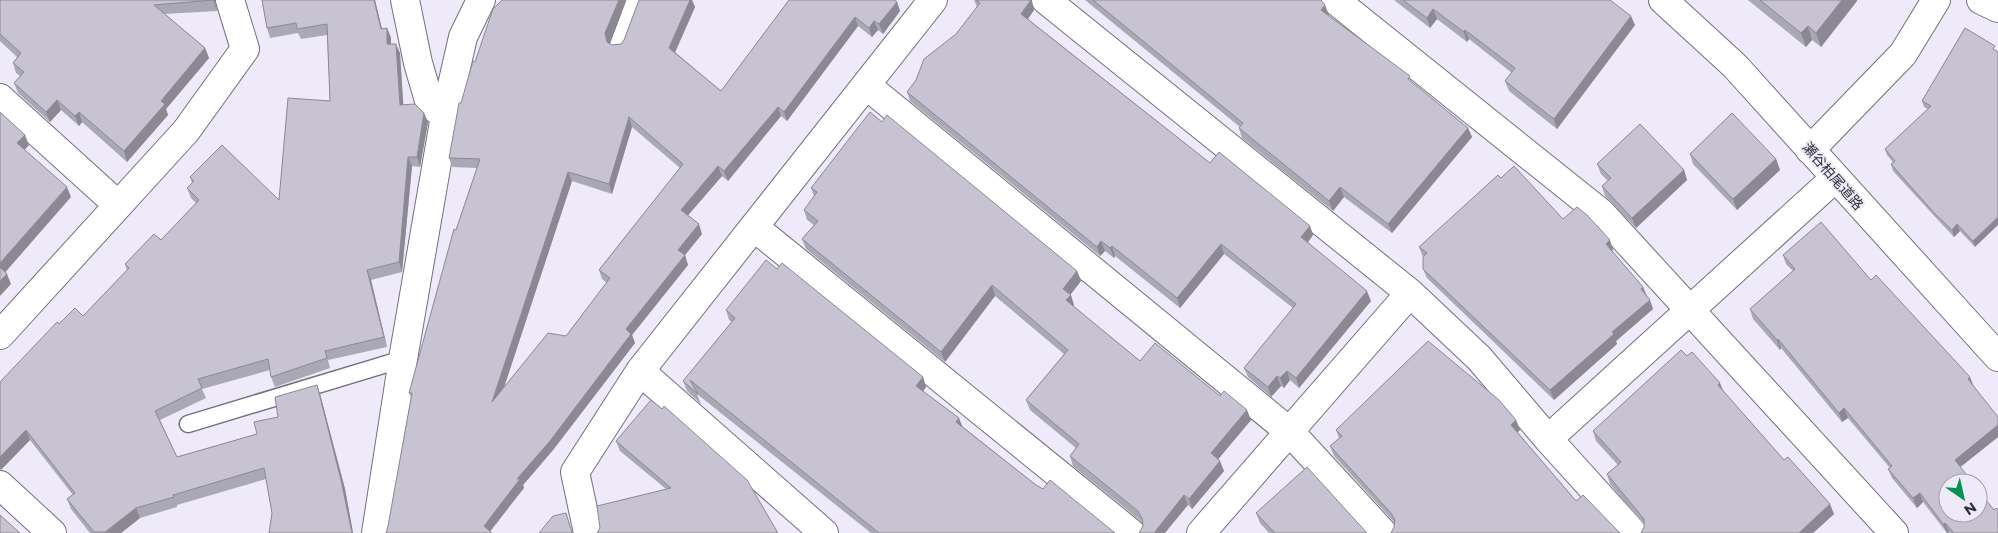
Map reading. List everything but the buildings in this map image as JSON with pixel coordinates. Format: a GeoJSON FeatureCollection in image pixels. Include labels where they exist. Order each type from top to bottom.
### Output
{"type":"FeatureCollection","features":[{"type":"Feature","properties":{"kind":"street"},"geometry":{"type":"LineString","coordinates":[[0,335],[186,131],[245,49],[230,0]]}},
{"type":"Feature","properties":{"kind":"street"},"geometry":{"type":"LineString","coordinates":[[405,0],[418,63],[430,104],[445,116]]}},
{"type":"Feature","properties":{"kind":"street"},"geometry":{"type":"LineString","coordinates":[[376,533],[403,359],[445,116],[463,37],[482,0]]}},
{"type":"Feature","properties":{"kind":"street"},"geometry":{"type":"LineString","coordinates":[[588,533],[575,472],[640,371],[933,0]]}},
{"type":"Feature","properties":{"kind":"street"},"geometry":{"type":"LineString","coordinates":[[1046,0],[1410,293],[1479,358],[1548,439],[1634,533]]}},
{"type":"Feature","properties":{"kind":"street"},"geometry":{"type":"LineString","coordinates":[[1335,0],[1601,213],[1894,533]]}},
{"type":"Feature","properties":{"kind":"street","name":"瀬谷柏尾道路"},"geometry":{"type":"LineString","coordinates":[[1663,0],[1734,66],[1834,179],[1998,357]]}},
{"type":"Feature","properties":{"kind":"street"},"geometry":{"type":"LineString","coordinates":[[1810,150],[1903,54],[1936,0]]}},
{"type":"Feature","properties":{"kind":"street"},"geometry":{"type":"LineString","coordinates":[[1981,0],[1998,8]]}},
{"type":"Feature","properties":{"kind":"street"},"geometry":{"type":"LineString","coordinates":[[866,85],[1290,432],[1383,533]]}},
{"type":"Feature","properties":{"kind":"street"},"geometry":{"type":"LineString","coordinates":[[0,98],[118,205]]}},
{"type":"Feature","properties":{"kind":"street"},"geometry":{"type":"LineString","coordinates":[[1548,439],[1834,179]]}},
{"type":"Feature","properties":{"kind":"street"},"geometry":{"type":"LineString","coordinates":[[754,227],[1131,533]]}},
{"type":"Feature","properties":{"kind":"street"},"geometry":{"type":"LineString","coordinates":[[1201,533],[1410,293]]}},
{"type":"Feature","properties":{"kind":"street"},"geometry":{"type":"LineString","coordinates":[[640,371],[824,533]]}},
{"type":"Feature","properties":{"kind":"street"},"geometry":{"type":"LineString","coordinates":[[0,485],[52,533]]}},
{"type":"Feature","properties":{"kind":"lane"},"geometry":{"type":"LineString","coordinates":[[618,46],[634,0]]}},
{"type":"Feature","properties":{"kind":"lane"},"geometry":{"type":"LineString","coordinates":[[188,424],[403,359]]}}]}
